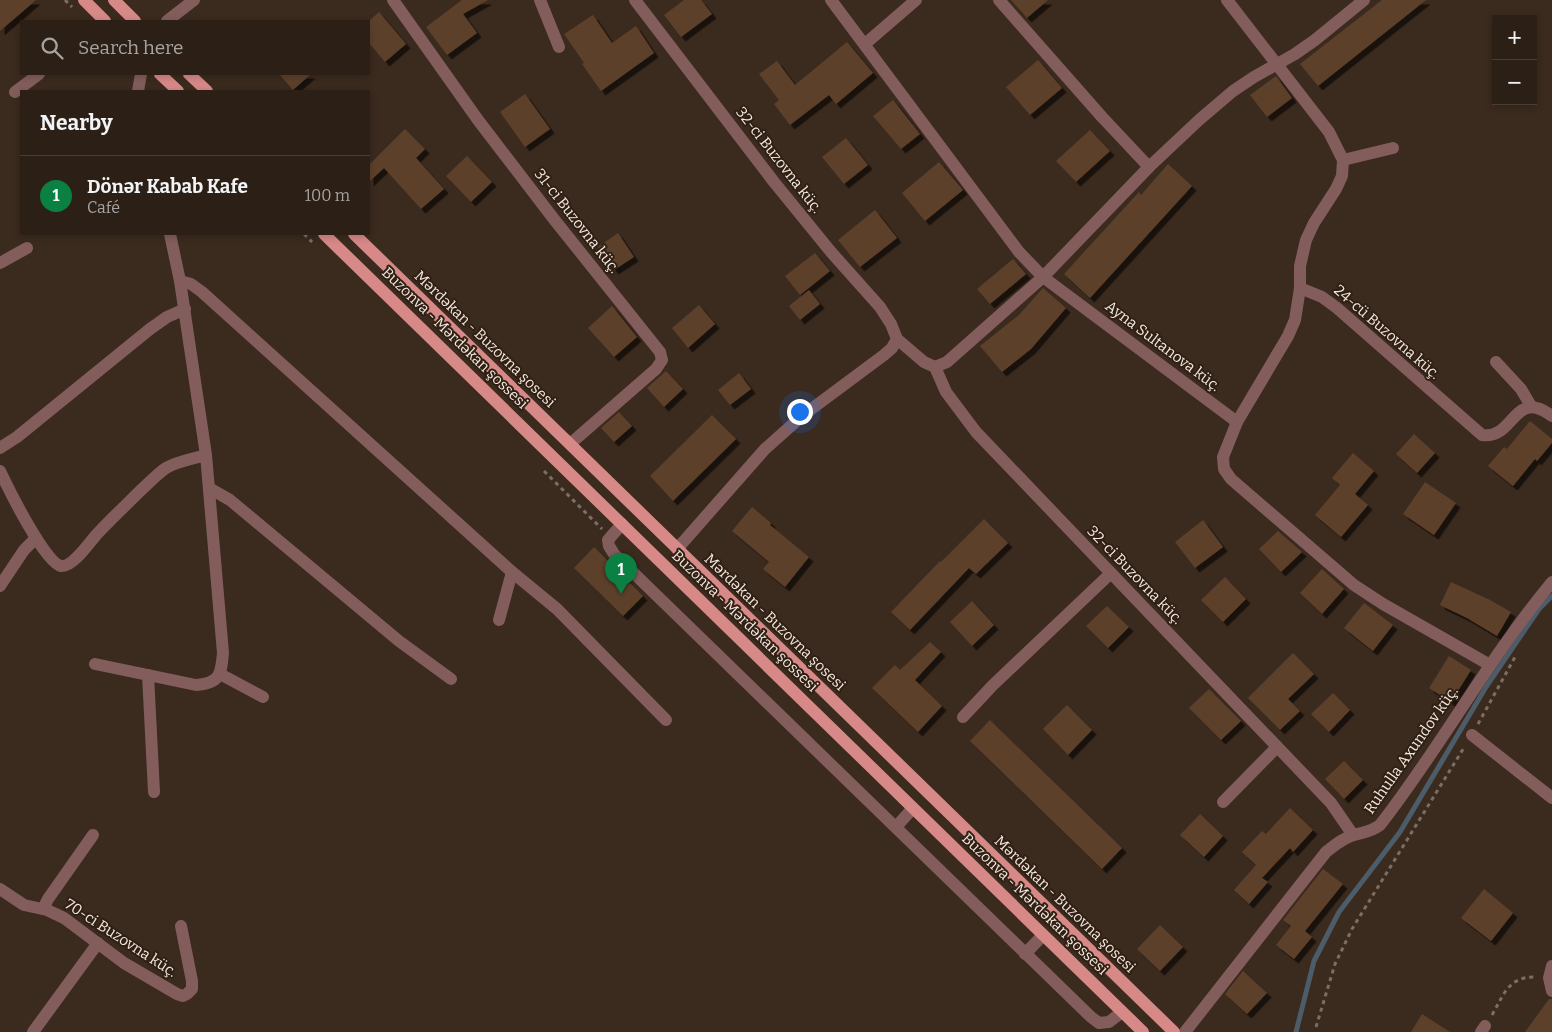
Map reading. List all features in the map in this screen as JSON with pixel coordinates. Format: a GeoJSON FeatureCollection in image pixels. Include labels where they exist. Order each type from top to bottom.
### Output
{"type":"FeatureCollection","features":[{"type":"Feature","properties":{"kind":"main road"},"geometry":{"type":"LineString","coordinates":[[84,0],[105,20]]}},
{"type":"Feature","properties":{"kind":"main road"},"geometry":{"type":"LineString","coordinates":[[114,0],[134,20]]}},
{"type":"Feature","properties":{"kind":"main road"},"geometry":{"type":"LineString","coordinates":[[161,75],[177,90]]}},
{"type":"Feature","properties":{"kind":"main road"},"geometry":{"type":"LineString","coordinates":[[190,75],[206,90]]}},
{"type":"Feature","properties":{"kind":"main road","name":"Buzonva - Mərdəkan şossesi"},"geometry":{"type":"LineString","coordinates":[[325,235],[1143,1032]]}},
{"type":"Feature","properties":{"kind":"main road","name":"Mərdəkan - Buzovna şosesi"},"geometry":{"type":"LineString","coordinates":[[355,235],[1174,1032]]}},
{"type":"Feature","properties":{"kind":"street"},"geometry":{"type":"LineString","coordinates":[[168,20],[194,0]]}},
{"type":"Feature","properties":{"kind":"street","name":"31-ci Buzovna küç."},"geometry":{"type":"LineString","coordinates":[[393,0],[478,120],[660,352],[662,360],[656,369],[570,444]]}},
{"type":"Feature","properties":{"kind":"street"},"geometry":{"type":"LineString","coordinates":[[540,0],[559,48]]}},
{"type":"Feature","properties":{"kind":"street","name":"32-ci Buzovna küç."},"geometry":{"type":"LineString","coordinates":[[635,0],[774,182],[831,252],[880,307],[891,324],[897,339],[924,362],[935,367],[946,392],[976,432],[1331,803],[1353,835]]}},
{"type":"Feature","properties":{"kind":"street","name":"Ayna Sultanova küç."},"geometry":{"type":"LineString","coordinates":[[831,0],[1019,252],[1043,277],[1237,422]]}},
{"type":"Feature","properties":{"kind":"street"},"geometry":{"type":"LineString","coordinates":[[865,44],[916,0]]}},
{"type":"Feature","properties":{"kind":"street"},"geometry":{"type":"LineString","coordinates":[[999,0],[1102,117],[1149,167]]}},
{"type":"Feature","properties":{"kind":"street"},"geometry":{"type":"LineString","coordinates":[[1227,0],[1279,64],[1329,132],[1342,160],[1342,176],[1306,240],[1300,266],[1300,288],[1295,320],[1288,336],[1237,422],[1223,457],[1224,469],[1232,479],[1354,585],[1390,608],[1490,665]]}},
{"type":"Feature","properties":{"kind":"street"},"geometry":{"type":"LineString","coordinates":[[935,367],[947,362],[1043,277],[1149,167],[1199,120],[1233,91],[1316,40],[1364,0]]}},
{"type":"Feature","properties":{"kind":"street"},"geometry":{"type":"LineString","coordinates":[[15,92],[38,75]]}},
{"type":"Feature","properties":{"kind":"street"},"geometry":{"type":"LineString","coordinates":[[138,90],[141,75]]}},
{"type":"Feature","properties":{"kind":"street"},"geometry":{"type":"LineString","coordinates":[[1342,160],[1393,148]]}},
{"type":"Feature","properties":{"kind":"street"},"geometry":{"type":"LineString","coordinates":[[95,664],[196,685],[208,684],[220,674],[223,653],[206,455],[185,309],[170,235]]}},
{"type":"Feature","properties":{"kind":"street"},"geometry":{"type":"LineString","coordinates":[[0,263],[27,248]]}},
{"type":"Feature","properties":{"kind":"street"},"geometry":{"type":"LineString","coordinates":[[180,281],[191,284],[202,292],[512,572],[558,609],[666,720]]}},
{"type":"Feature","properties":{"kind":"street","name":"24-cü Buzovna küç."},"geometry":{"type":"LineString","coordinates":[[1300,288],[1322,297],[1337,308],[1482,435],[1492,436],[1499,432],[1522,410],[1531,406]]}},
{"type":"Feature","properties":{"kind":"street"},"geometry":{"type":"LineString","coordinates":[[0,448],[17,437],[150,329],[167,317],[185,309]]}},
{"type":"Feature","properties":{"kind":"street"},"geometry":{"type":"LineString","coordinates":[[677,549],[765,450],[802,416],[884,355],[892,348],[897,339]]}},
{"type":"Feature","properties":{"kind":"street"},"geometry":{"type":"LineString","coordinates":[[1496,362],[1521,389],[1531,406],[1538,407],[1552,416]]}},
{"type":"Feature","properties":{"kind":"street"},"geometry":{"type":"LineString","coordinates":[[0,471],[36,538],[52,560],[60,566],[66,566],[76,559],[102,529],[155,477],[167,468],[180,462],[206,455]]}},
{"type":"Feature","properties":{"kind":"street"},"geometry":{"type":"LineString","coordinates":[[209,488],[230,500],[399,641],[451,679]]}},
{"type":"Feature","properties":{"kind":"street"},"geometry":{"type":"LineString","coordinates":[[622,524],[608,540],[614,554],[1025,954],[1099,1023],[1109,1022],[1122,1012]]}},
{"type":"Feature","properties":{"kind":"street"},"geometry":{"type":"LineString","coordinates":[[0,586],[24,550],[36,538]]}},
{"type":"Feature","properties":{"kind":"street"},"geometry":{"type":"LineString","coordinates":[[499,620],[512,572]]}},
{"type":"Feature","properties":{"kind":"street"},"geometry":{"type":"LineString","coordinates":[[963,718],[993,685],[1111,573]]}},
{"type":"Feature","properties":{"kind":"street","name":"Ruhulla Axundov küç."},"geometry":{"type":"LineString","coordinates":[[1185,1032],[1326,852],[1339,842],[1353,835],[1372,831],[1380,825],[1490,665],[1552,582]]}},
{"type":"Feature","properties":{"kind":"street"},"geometry":{"type":"LineString","coordinates":[[220,674],[262,697]]}},
{"type":"Feature","properties":{"kind":"street"},"geometry":{"type":"LineString","coordinates":[[148,675],[154,792]]}},
{"type":"Feature","properties":{"kind":"street"},"geometry":{"type":"LineString","coordinates":[[1472,735],[1552,798]]}},
{"type":"Feature","properties":{"kind":"street"},"geometry":{"type":"LineString","coordinates":[[1223,802],[1278,747]]}},
{"type":"Feature","properties":{"kind":"street"},"geometry":{"type":"LineString","coordinates":[[896,828],[913,808]]}},
{"type":"Feature","properties":{"kind":"street"},"geometry":{"type":"LineString","coordinates":[[43,909],[93,835]]}},
{"type":"Feature","properties":{"kind":"street","name":"70-ci Buzovna küç."},"geometry":{"type":"LineString","coordinates":[[0,889],[24,905],[43,909],[64,918],[148,978],[183,996],[192,989],[192,981],[181,926]]}},
{"type":"Feature","properties":{"kind":"street"},"geometry":{"type":"LineString","coordinates":[[1025,954],[1043,935]]}},
{"type":"Feature","properties":{"kind":"street"},"geometry":{"type":"LineString","coordinates":[[33,1032],[98,943]]}},
{"type":"Feature","properties":{"kind":"street"},"geometry":{"type":"LineString","coordinates":[[1551,972],[1550,988],[1552,991]]}},
{"type":"Feature","properties":{"kind":"path"},"geometry":{"type":"LineString","coordinates":[[1316,1027],[1335,964],[1352,929],[1472,735],[1519,649]]}},
{"type":"Feature","properties":{"kind":"path"},"geometry":{"type":"LineString","coordinates":[[1483,1029],[1504,994],[1515,980],[1551,972]]}},
{"type":"Feature","properties":{"kind":"building"},"geometry":{"type":"Polygon","coordinates":[[[0,0],[36,0],[0,31],[0,0]]]}},
{"type":"Feature","properties":{"kind":"building"},"geometry":{"type":"Polygon","coordinates":[[[462,0],[488,0],[463,14],[477,33],[447,55],[426,27],[462,0]]]}},
{"type":"Feature","properties":{"kind":"building"},"geometry":{"type":"Polygon","coordinates":[[[684,0],[701,0],[712,14],[681,37],[664,15],[684,0]]]}},
{"type":"Feature","properties":{"kind":"building"},"geometry":{"type":"Polygon","coordinates":[[[1011,0],[1048,0],[1027,18],[1011,0]]]}},
{"type":"Feature","properties":{"kind":"building"},"geometry":{"type":"Polygon","coordinates":[[[1382,0],[1426,0],[1318,86],[1300,64],[1382,0]]]}},
{"type":"Feature","properties":{"kind":"building"},"geometry":{"type":"Polygon","coordinates":[[[379,12],[406,44],[385,62],[370,44],[370,20],[379,12]]]}},
{"type":"Feature","properties":{"kind":"building"},"geometry":{"type":"Polygon","coordinates":[[[593,15],[612,43],[636,26],[654,53],[601,91],[564,34],[593,15]]]}},
{"type":"Feature","properties":{"kind":"building"},"geometry":{"type":"Polygon","coordinates":[[[847,42],[873,73],[836,104],[829,95],[790,125],[774,104],[779,100],[759,74],[777,61],[795,85],[847,42]]]}},
{"type":"Feature","properties":{"kind":"building"},"geometry":{"type":"Polygon","coordinates":[[[1038,60],[1062,88],[1030,115],[1006,87],[1038,60]]]}},
{"type":"Feature","properties":{"kind":"building"},"geometry":{"type":"Polygon","coordinates":[[[280,75],[310,75],[293,90],[280,75]]]}},
{"type":"Feature","properties":{"kind":"building"},"geometry":{"type":"Polygon","coordinates":[[[1276,76],[1292,98],[1267,117],[1250,95],[1276,76]]]}},
{"type":"Feature","properties":{"kind":"building"},"geometry":{"type":"Polygon","coordinates":[[[525,94],[550,129],[525,147],[500,112],[525,94]]]}},
{"type":"Feature","properties":{"kind":"building"},"geometry":{"type":"Polygon","coordinates":[[[893,100],[920,134],[901,149],[873,116],[893,100]]]}},
{"type":"Feature","properties":{"kind":"building"},"geometry":{"type":"Polygon","coordinates":[[[405,129],[425,149],[416,158],[444,189],[421,209],[384,168],[370,181],[370,164],[405,129]]]}},
{"type":"Feature","properties":{"kind":"building"},"geometry":{"type":"Polygon","coordinates":[[[1090,130],[1110,151],[1076,182],[1056,161],[1090,130]]]}},
{"type":"Feature","properties":{"kind":"building"},"geometry":{"type":"Polygon","coordinates":[[[846,138],[868,165],[844,184],[822,157],[846,138]]]}},
{"type":"Feature","properties":{"kind":"building"},"geometry":{"type":"Polygon","coordinates":[[[467,156],[492,182],[471,202],[446,176],[467,156]]]}},
{"type":"Feature","properties":{"kind":"building"},"geometry":{"type":"Polygon","coordinates":[[[939,162],[963,190],[925,221],[902,193],[939,162]]]}},
{"type":"Feature","properties":{"kind":"building"},"geometry":{"type":"Polygon","coordinates":[[[1168,164],[1192,186],[1090,298],[1064,274],[1139,192],[1141,195],[1168,164]]]}},
{"type":"Feature","properties":{"kind":"building"},"geometry":{"type":"Polygon","coordinates":[[[875,210],[897,238],[860,267],[838,240],[875,210]]]}},
{"type":"Feature","properties":{"kind":"building"},"geometry":{"type":"Polygon","coordinates":[[[618,233],[634,257],[614,270],[598,247],[618,233]]]}},
{"type":"Feature","properties":{"kind":"building"},"geometry":{"type":"Polygon","coordinates":[[[815,253],[830,271],[800,295],[785,276],[815,253]]]}},
{"type":"Feature","properties":{"kind":"building"},"geometry":{"type":"Polygon","coordinates":[[[1013,259],[1026,274],[990,304],[977,289],[1013,259]]]}},
{"type":"Feature","properties":{"kind":"building"},"geometry":{"type":"Polygon","coordinates":[[[1043,288],[1066,308],[1031,349],[1002,372],[980,346],[1019,315],[1043,288]]]}},
{"type":"Feature","properties":{"kind":"building"},"geometry":{"type":"Polygon","coordinates":[[[809,290],[820,304],[800,320],[789,306],[809,290]]]}},
{"type":"Feature","properties":{"kind":"building"},"geometry":{"type":"Polygon","coordinates":[[[699,305],[715,324],[688,348],[672,328],[699,305]]]}},
{"type":"Feature","properties":{"kind":"building"},"geometry":{"type":"Polygon","coordinates":[[[612,306],[637,337],[614,357],[588,328],[612,306]]]}},
{"type":"Feature","properties":{"kind":"building"},"geometry":{"type":"Polygon","coordinates":[[[666,371],[683,389],[664,407],[647,388],[666,371]]]}},
{"type":"Feature","properties":{"kind":"building"},"geometry":{"type":"Polygon","coordinates":[[[739,373],[751,389],[730,405],[718,390],[739,373]]]}},
{"type":"Feature","properties":{"kind":"building"},"geometry":{"type":"Polygon","coordinates":[[[619,412],[632,426],[614,442],[601,428],[619,412]]]}},
{"type":"Feature","properties":{"kind":"building"},"geometry":{"type":"Polygon","coordinates":[[[712,415],[736,439],[673,501],[650,476],[712,415]]]}},
{"type":"Feature","properties":{"kind":"building"},"geometry":{"type":"Polygon","coordinates":[[[1530,421],[1552,439],[1552,443],[1537,461],[1535,459],[1513,486],[1488,466],[1504,447],[1507,449],[1530,421]]]}},
{"type":"Feature","properties":{"kind":"building"},"geometry":{"type":"Polygon","coordinates":[[[1414,434],[1435,453],[1417,473],[1396,454],[1414,434]]]}},
{"type":"Feature","properties":{"kind":"building"},"geometry":{"type":"Polygon","coordinates":[[[1353,453],[1374,471],[1355,494],[1368,505],[1341,537],[1315,515],[1340,485],[1332,478],[1353,453]]]}},
{"type":"Feature","properties":{"kind":"building"},"geometry":{"type":"Polygon","coordinates":[[[1425,482],[1456,503],[1434,535],[1403,514],[1425,482]]]}},
{"type":"Feature","properties":{"kind":"building"},"geometry":{"type":"Polygon","coordinates":[[[752,507],[771,523],[770,525],[809,557],[785,587],[763,569],[769,562],[732,531],[752,507]]]}},
{"type":"Feature","properties":{"kind":"building"},"geometry":{"type":"Polygon","coordinates":[[[984,519],[1008,543],[976,574],[969,568],[910,630],[891,612],[984,519]]]}},
{"type":"Feature","properties":{"kind":"building"},"geometry":{"type":"Polygon","coordinates":[[[1203,520],[1223,547],[1195,568],[1175,542],[1203,520]]]}},
{"type":"Feature","properties":{"kind":"building"},"geometry":{"type":"Polygon","coordinates":[[[1278,531],[1302,552],[1281,572],[1259,549],[1278,531]]]}},
{"type":"Feature","properties":{"kind":"building"},"geometry":{"type":"Polygon","coordinates":[[[594,547],[643,596],[623,616],[574,568],[594,547]]]}},
{"type":"Feature","properties":{"kind":"building"},"geometry":{"type":"Polygon","coordinates":[[[1322,569],[1344,589],[1322,614],[1300,593],[1322,569]]]}},
{"type":"Feature","properties":{"kind":"building"},"geometry":{"type":"Polygon","coordinates":[[[1225,577],[1246,599],[1223,622],[1201,600],[1225,577]]]}},
{"type":"Feature","properties":{"kind":"building"},"geometry":{"type":"Polygon","coordinates":[[[1451,582],[1511,612],[1497,636],[1440,605],[1451,582]]]}},
{"type":"Feature","properties":{"kind":"building"},"geometry":{"type":"Polygon","coordinates":[[[972,601],[994,625],[972,646],[950,622],[972,601]]]}},
{"type":"Feature","properties":{"kind":"building"},"geometry":{"type":"Polygon","coordinates":[[[1364,603],[1393,625],[1373,651],[1344,628],[1364,603]]]}},
{"type":"Feature","properties":{"kind":"building"},"geometry":{"type":"Polygon","coordinates":[[[1107,606],[1129,627],[1108,648],[1086,626],[1107,606]]]}},
{"type":"Feature","properties":{"kind":"building"},"geometry":{"type":"Polygon","coordinates":[[[930,642],[941,652],[915,680],[942,706],[918,732],[872,688],[895,665],[900,670],[930,642]]]}},
{"type":"Feature","properties":{"kind":"building"},"geometry":{"type":"Polygon","coordinates":[[[1293,653],[1314,674],[1288,699],[1300,711],[1280,730],[1248,698],[1293,653]]]}},
{"type":"Feature","properties":{"kind":"building"},"geometry":{"type":"Polygon","coordinates":[[[1449,656],[1471,670],[1451,702],[1429,688],[1449,656]]]}},
{"type":"Feature","properties":{"kind":"building"},"geometry":{"type":"Polygon","coordinates":[[[1209,689],[1241,721],[1221,740],[1189,708],[1209,689]]]}},
{"type":"Feature","properties":{"kind":"building"},"geometry":{"type":"Polygon","coordinates":[[[1333,693],[1350,710],[1329,732],[1311,714],[1333,693]]]}},
{"type":"Feature","properties":{"kind":"building"},"geometry":{"type":"Polygon","coordinates":[[[1067,705],[1092,730],[1068,755],[1043,729],[1067,705]]]}},
{"type":"Feature","properties":{"kind":"building"},"geometry":{"type":"Polygon","coordinates":[[[990,720],[1122,848],[1102,869],[970,741],[990,720]]]}},
{"type":"Feature","properties":{"kind":"building"},"geometry":{"type":"Polygon","coordinates":[[[1344,761],[1363,780],[1344,799],[1325,779],[1344,761]]]}},
{"type":"Feature","properties":{"kind":"building"},"geometry":{"type":"Polygon","coordinates":[[[1290,808],[1313,830],[1293,852],[1290,848],[1262,878],[1268,882],[1249,904],[1234,890],[1256,865],[1242,852],[1262,831],[1266,834],[1290,808]]]}},
{"type":"Feature","properties":{"kind":"building"},"geometry":{"type":"Polygon","coordinates":[[[1200,814],[1223,836],[1204,857],[1180,835],[1200,814]]]}},
{"type":"Feature","properties":{"kind":"building"},"geometry":{"type":"Polygon","coordinates":[[[1323,869],[1343,884],[1305,931],[1312,937],[1294,959],[1276,945],[1291,926],[1283,920],[1323,869]]]}},
{"type":"Feature","properties":{"kind":"building"},"geometry":{"type":"Polygon","coordinates":[[[1484,889],[1513,913],[1491,941],[1461,918],[1484,889]]]}},
{"type":"Feature","properties":{"kind":"building"},"geometry":{"type":"Polygon","coordinates":[[[1160,925],[1183,947],[1160,971],[1137,949],[1160,925]]]}},
{"type":"Feature","properties":{"kind":"building"},"geometry":{"type":"Polygon","coordinates":[[[1243,971],[1267,993],[1247,1014],[1225,994],[1243,971]]]}},
{"type":"Feature","properties":{"kind":"building"},"geometry":{"type":"Polygon","coordinates":[[[1549,999],[1552,999],[1552,1032],[1525,1032],[1549,999]]]}},
{"type":"Feature","properties":{"kind":"building"},"geometry":{"type":"Polygon","coordinates":[[[1422,1014],[1450,1032],[1411,1032],[1422,1014]]]}},
{"type":"Feature","properties":{"kind":"waterway"},"geometry":{"type":"LineString","coordinates":[[1296,1032],[1314,961],[1339,912],[1400,832],[1486,687],[1539,609],[1552,596]]}},
{"type":"Feature","properties":{"kind":"place","name":"Dönər Kabab Kafe"},"geometry":{"type":"Point","coordinates":[621,594]}}]}
